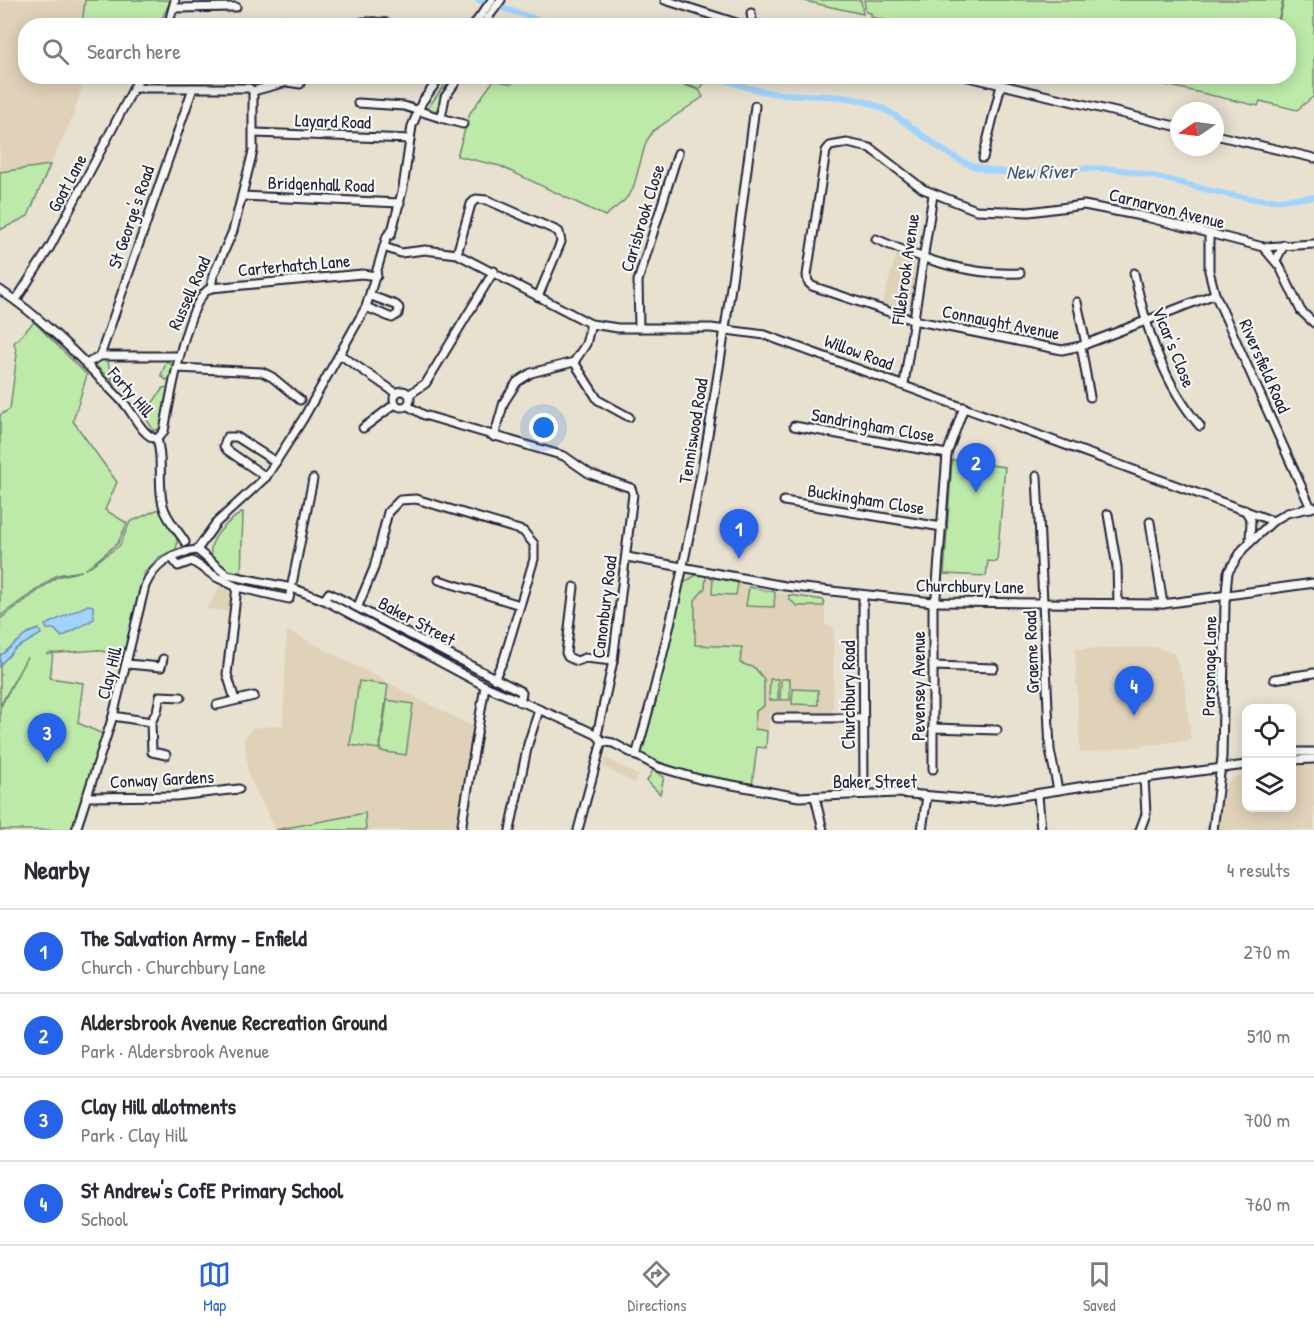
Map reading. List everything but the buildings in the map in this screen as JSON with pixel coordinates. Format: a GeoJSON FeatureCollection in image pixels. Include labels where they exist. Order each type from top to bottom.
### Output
{"type":"FeatureCollection","features":[{"type":"Feature","properties":{"kind":"street"},"geometry":{"type":"LineString","coordinates":[[171,18],[175,0]]}},
{"type":"Feature","properties":{"kind":"street"},"geometry":{"type":"LineString","coordinates":[[485,18],[492,0]]}},
{"type":"Feature","properties":{"kind":"street"},"geometry":{"type":"LineString","coordinates":[[482,18],[501,0]]}},
{"type":"Feature","properties":{"kind":"street"},"geometry":{"type":"LineString","coordinates":[[665,0],[721,18]]}},
{"type":"Feature","properties":{"kind":"street"},"geometry":{"type":"LineString","coordinates":[[175,8],[236,7]]}},
{"type":"Feature","properties":{"kind":"street"},"geometry":{"type":"LineString","coordinates":[[751,13],[752,18]]}},
{"type":"Feature","properties":{"kind":"street","name":"Goat Lane"},"geometry":{"type":"LineString","coordinates":[[16,300],[50,247],[135,84]]}},
{"type":"Feature","properties":{"kind":"street"},"geometry":{"type":"LineString","coordinates":[[133,88],[251,90],[278,84]]}},
{"type":"Feature","properties":{"kind":"street","name":"Carterhatch Lane"},"geometry":{"type":"LineString","coordinates":[[211,288],[362,274],[377,275],[400,203],[410,139],[418,111],[436,84]]}},
{"type":"Feature","properties":{"kind":"street"},"geometry":{"type":"LineString","coordinates":[[441,118],[445,98],[455,84]]}},
{"type":"Feature","properties":{"kind":"street"},"geometry":{"type":"LineString","coordinates":[[996,84],[1170,125]]}},
{"type":"Feature","properties":{"kind":"street"},"geometry":{"type":"LineString","coordinates":[[983,158],[1000,85]]}},
{"type":"Feature","properties":{"kind":"street","name":"St George's Road"},"geometry":{"type":"LineString","coordinates":[[100,356],[193,88]]}},
{"type":"Feature","properties":{"kind":"street","name":"Russell Road"},"geometry":{"type":"LineString","coordinates":[[157,440],[164,431],[179,356],[201,296],[204,291],[211,288],[211,282],[233,231],[253,151],[255,133],[251,90]]}},
{"type":"Feature","properties":{"kind":"street"},"geometry":{"type":"LineString","coordinates":[[358,103],[404,106],[463,124]]}},
{"type":"Feature","properties":{"kind":"street","name":"Tenniswood Road"},"geometry":{"type":"LineString","coordinates":[[636,756],[651,704],[696,504],[725,329],[755,106]]}},
{"type":"Feature","properties":{"kind":"street","name":"Layard Road"},"geometry":{"type":"LineString","coordinates":[[255,133],[410,139]]}},
{"type":"Feature","properties":{"kind":"street"},"geometry":{"type":"LineString","coordinates":[[1224,137],[1314,158]]}},
{"type":"Feature","properties":{"kind":"street","name":"Carnarvon Avenue"},"geometry":{"type":"LineString","coordinates":[[812,286],[808,282],[807,275],[826,151],[830,146],[847,143],[870,148],[933,195],[976,210],[1029,212],[1071,205],[1100,207],[1263,247]]}},
{"type":"Feature","properties":{"kind":"street","name":"Carisbrook Close"},"geometry":{"type":"LineString","coordinates":[[639,328],[638,281],[678,153]]}},
{"type":"Feature","properties":{"kind":"street","name":"Fillebrook Avenue"},"geometry":{"type":"LineString","coordinates":[[904,384],[933,195]]}},
{"type":"Feature","properties":{"kind":"street","name":"Bridgenhall Road"},"geometry":{"type":"LineString","coordinates":[[242,196],[400,203]]}},
{"type":"Feature","properties":{"kind":"street"},"geometry":{"type":"LineString","coordinates":[[457,254],[471,204],[476,199],[487,200],[554,229],[559,232],[561,242],[538,297]]}},
{"type":"Feature","properties":{"kind":"street","name":"Riversfield Road"},"geometry":{"type":"LineString","coordinates":[[1209,233],[1209,271],[1215,294],[1313,507]]}},
{"type":"Feature","properties":{"kind":"street"},"geometry":{"type":"LineString","coordinates":[[876,239],[922,258],[991,274],[1020,273]]}},
{"type":"Feature","properties":{"kind":"street"},"geometry":{"type":"LineString","coordinates":[[1276,260],[1284,244]]}},
{"type":"Feature","properties":{"kind":"street"},"geometry":{"type":"LineString","coordinates":[[1263,247],[1314,244]]}},
{"type":"Feature","properties":{"kind":"street"},"geometry":{"type":"LineString","coordinates":[[1263,247],[1276,260],[1300,311],[1314,323]]}},
{"type":"Feature","properties":{"kind":"street","name":"Willow Road"},"geometry":{"type":"LineString","coordinates":[[386,248],[400,253],[425,250],[457,254],[494,271],[591,324],[606,327],[725,329],[765,335],[1273,521]]}},
{"type":"Feature","properties":{"kind":"street"},"geometry":{"type":"LineString","coordinates":[[342,356],[396,393],[410,394],[426,383],[494,271]]}},
{"type":"Feature","properties":{"kind":"street","name":"Vicar's Close"},"geometry":{"type":"LineString","coordinates":[[1134,273],[1145,321],[1173,388],[1200,426]]}},
{"type":"Feature","properties":{"kind":"street"},"geometry":{"type":"LineString","coordinates":[[200,550],[216,523],[266,477],[276,462],[352,333],[371,296],[377,275]]}},
{"type":"Feature","properties":{"kind":"street","name":"Connaught Avenue"},"geometry":{"type":"LineString","coordinates":[[812,286],[913,320],[1062,350],[1083,345],[1215,294]]}},
{"type":"Feature","properties":{"kind":"street","name":"Forty Hill"},"geometry":{"type":"LineString","coordinates":[[0,290],[43,322],[126,405],[150,437],[157,440],[163,506],[185,542]]}},
{"type":"Feature","properties":{"kind":"street"},"geometry":{"type":"LineString","coordinates":[[366,307],[392,318],[398,314],[399,308],[396,305],[371,296]]}},
{"type":"Feature","properties":{"kind":"street"},"geometry":{"type":"LineString","coordinates":[[1077,302],[1090,396]]}},
{"type":"Feature","properties":{"kind":"street"},"geometry":{"type":"LineString","coordinates":[[363,428],[395,404],[408,406],[423,415],[494,437],[504,402],[517,382],[531,373],[574,362],[586,344],[591,324]]}},
{"type":"Feature","properties":{"kind":"street"},"geometry":{"type":"LineString","coordinates":[[328,374],[342,356],[352,333]]}},
{"type":"Feature","properties":{"kind":"street"},"geometry":{"type":"LineString","coordinates":[[86,364],[100,356],[179,356]]}},
{"type":"Feature","properties":{"kind":"street"},"geometry":{"type":"LineString","coordinates":[[574,362],[598,400],[629,417]]}},
{"type":"Feature","properties":{"kind":"street"},"geometry":{"type":"LineString","coordinates":[[177,368],[262,372],[272,377],[300,400]]}},
{"type":"Feature","properties":{"kind":"street"},"geometry":{"type":"LineString","coordinates":[[395,404],[396,393]]}},
{"type":"Feature","properties":{"kind":"street"},"geometry":{"type":"LineString","coordinates":[[408,406],[410,394]]}},
{"type":"Feature","properties":{"kind":"street","name":"Pevensey Avenue"},"geometry":{"type":"LineString","coordinates":[[933,769],[933,602],[936,597],[947,454],[964,407]]}},
{"type":"Feature","properties":{"kind":"street","name":"Sandringham Close"},"geometry":{"type":"LineString","coordinates":[[794,426],[947,454]]}},
{"type":"Feature","properties":{"kind":"street"},"geometry":{"type":"LineString","coordinates":[[266,477],[227,450],[224,446],[227,437],[237,437],[276,462]]}},
{"type":"Feature","properties":{"kind":"street","name":"Canonbury Road"},"geometry":{"type":"LineString","coordinates":[[494,437],[564,456],[597,477],[625,484],[631,488],[633,495],[613,661],[599,738],[578,830]]}},
{"type":"Feature","properties":{"kind":"street","name":"Graeme Road"},"geometry":{"type":"LineString","coordinates":[[1037,476],[1050,750],[1058,790]]}},
{"type":"Feature","properties":{"kind":"street"},"geometry":{"type":"LineString","coordinates":[[172,558],[178,566],[192,561],[216,577],[237,587],[286,599],[290,597],[313,479]]}},
{"type":"Feature","properties":{"kind":"street"},"geometry":{"type":"LineString","coordinates":[[358,606],[374,568],[388,512],[395,503],[410,498],[523,531],[529,536],[535,551],[534,559],[504,659],[494,679]]}},
{"type":"Feature","properties":{"kind":"street","name":"Buckingham Close"},"geometry":{"type":"LineString","coordinates":[[784,501],[942,527]]}},
{"type":"Feature","properties":{"kind":"street"},"geometry":{"type":"LineString","coordinates":[[1273,521],[1280,515],[1313,507]]}},
{"type":"Feature","properties":{"kind":"street"},"geometry":{"type":"LineString","coordinates":[[1245,510],[1251,520],[1250,541]]}},
{"type":"Feature","properties":{"kind":"street"},"geometry":{"type":"LineString","coordinates":[[1108,514],[1117,567],[1118,604]]}},
{"type":"Feature","properties":{"kind":"street","name":"Parsonage Lane"},"geometry":{"type":"LineString","coordinates":[[1213,830],[1221,768],[1225,597],[1228,572],[1236,556],[1273,521]]}},
{"type":"Feature","properties":{"kind":"street"},"geometry":{"type":"LineString","coordinates":[[1150,522],[1163,604]]}},
{"type":"Feature","properties":{"kind":"street","name":"Clay Hill"},"geometry":{"type":"LineString","coordinates":[[76,830],[113,716],[145,586],[151,573],[172,558],[200,550]]}},
{"type":"Feature","properties":{"kind":"street","name":"Baker Street"},"geometry":{"type":"LineString","coordinates":[[200,550],[227,575],[292,588],[324,600],[485,686],[613,743],[658,767],[699,779],[799,797],[864,794],[990,801],[1242,765]]}},
{"type":"Feature","properties":{"kind":"street","name":"Churchbury Lane"},"geometry":{"type":"LineString","coordinates":[[626,559],[682,566],[755,582],[863,597],[933,602],[1163,604],[1314,583]]}},
{"type":"Feature","properties":{"kind":"street"},"geometry":{"type":"LineString","coordinates":[[440,580],[520,605]]}},
{"type":"Feature","properties":{"kind":"street"},"geometry":{"type":"LineString","coordinates":[[235,700],[227,675],[237,587]]}},
{"type":"Feature","properties":{"kind":"street"},"geometry":{"type":"LineString","coordinates":[[574,587],[566,653],[568,657],[578,662],[585,658],[613,661]]}},
{"type":"Feature","properties":{"kind":"street","name":"Baker Street"},"geometry":{"type":"LineString","coordinates":[[324,600],[329,593],[358,606],[522,693],[520,702]]}},
{"type":"Feature","properties":{"kind":"street","name":"Churchbury Road"},"geometry":{"type":"LineString","coordinates":[[863,597],[864,794]]}},
{"type":"Feature","properties":{"kind":"street"},"geometry":{"type":"LineString","coordinates":[[127,664],[163,671],[163,659]]}},
{"type":"Feature","properties":{"kind":"street"},"geometry":{"type":"LineString","coordinates":[[933,666],[994,668]]}},
{"type":"Feature","properties":{"kind":"street"},"geometry":{"type":"LineString","coordinates":[[1274,679],[1314,673]]}},
{"type":"Feature","properties":{"kind":"street"},"geometry":{"type":"LineString","coordinates":[[461,830],[485,686]]}},
{"type":"Feature","properties":{"kind":"street"},"geometry":{"type":"LineString","coordinates":[[166,755],[152,752],[151,722],[157,711],[160,696],[181,697]]}},
{"type":"Feature","properties":{"kind":"street"},"geometry":{"type":"LineString","coordinates":[[217,705],[254,696]]}},
{"type":"Feature","properties":{"kind":"street"},"geometry":{"type":"LineString","coordinates":[[510,830],[528,744],[539,710]]}},
{"type":"Feature","properties":{"kind":"street"},"geometry":{"type":"LineString","coordinates":[[113,716],[151,722]]}},
{"type":"Feature","properties":{"kind":"street"},"geometry":{"type":"LineString","coordinates":[[777,718],[863,718]]}},
{"type":"Feature","properties":{"kind":"street"},"geometry":{"type":"LineString","coordinates":[[933,728],[997,730]]}},
{"type":"Feature","properties":{"kind":"street"},"geometry":{"type":"LineString","coordinates":[[1140,830],[1146,814],[1144,778]]}},
{"type":"Feature","properties":{"kind":"street","name":"Conway Gardens"},"geometry":{"type":"LineString","coordinates":[[86,797],[156,797],[239,789]]}},
{"type":"Feature","properties":{"kind":"street"},"geometry":{"type":"LineString","coordinates":[[1038,795],[1041,830]]}},
{"type":"Feature","properties":{"kind":"street"},"geometry":{"type":"LineString","coordinates":[[922,830],[927,796]]}},
{"type":"Feature","properties":{"kind":"street"},"geometry":{"type":"LineString","coordinates":[[815,797],[824,830]]}},
{"type":"Feature","properties":{"kind":"shaded area"},"geometry":{"type":"Polygon","coordinates":[[[0,0],[84,0],[82,18],[18,18],[18,84],[83,84],[73,116],[50,165],[0,172],[0,0]]]}},
{"type":"Feature","properties":{"kind":"shaded area"},"geometry":{"type":"Polygon","coordinates":[[[897,252],[911,258],[916,267],[910,306],[902,310],[882,304],[897,252]]]}},
{"type":"Feature","properties":{"kind":"shaded area"},"geometry":{"type":"Polygon","coordinates":[[[684,573],[775,592],[825,599],[825,625],[834,626],[833,716],[770,714],[766,748],[757,747],[752,786],[658,764],[638,755],[684,573]]]}},
{"type":"Feature","properties":{"kind":"shaded area"},"geometry":{"type":"Polygon","coordinates":[[[221,584],[232,590],[230,612],[207,609],[221,584]]]}},
{"type":"Feature","properties":{"kind":"shaded area"},"geometry":{"type":"Polygon","coordinates":[[[287,630],[473,727],[455,830],[366,830],[366,812],[276,830],[249,777],[244,738],[252,728],[283,725],[287,630]]]}},
{"type":"Feature","properties":{"kind":"shaded area"},"geometry":{"type":"Polygon","coordinates":[[[1156,647],[1174,653],[1184,682],[1191,740],[1080,753],[1075,649],[1156,647]]]}},
{"type":"Feature","properties":{"kind":"shaded area"},"geometry":{"type":"Polygon","coordinates":[[[606,758],[639,776],[634,783],[602,766],[606,758]]]}},
{"type":"Feature","properties":{"kind":"shaded area"},"geometry":{"type":"Polygon","coordinates":[[[1296,765],[1314,766],[1314,830],[1217,830],[1225,785],[1233,778],[1242,775],[1242,812],[1296,812],[1296,765]]]}},
{"type":"Feature","properties":{"kind":"green space"},"geometry":{"type":"Polygon","coordinates":[[[85,0],[171,0],[162,18],[83,18],[85,0]]]}},
{"type":"Feature","properties":{"kind":"green space"},"geometry":{"type":"Polygon","coordinates":[[[800,0],[861,0],[863,14],[800,0]]]}},
{"type":"Feature","properties":{"kind":"green space"},"geometry":{"type":"Polygon","coordinates":[[[864,0],[1283,0],[1279,18],[875,18],[871,17],[871,13],[866,12],[864,0]]]}},
{"type":"Feature","properties":{"kind":"green space"},"geometry":{"type":"Polygon","coordinates":[[[1284,0],[1314,0],[1314,96],[1297,110],[1260,101],[1258,106],[1162,84],[1296,84],[1296,18],[1280,18],[1284,0]]]}},
{"type":"Feature","properties":{"kind":"green space"},"geometry":{"type":"Polygon","coordinates":[[[445,84],[450,84],[443,93],[436,112],[429,111],[428,108],[445,84]]]}},
{"type":"Feature","properties":{"kind":"green space"},"geometry":{"type":"Polygon","coordinates":[[[491,84],[681,84],[699,90],[703,97],[653,131],[646,142],[633,189],[625,200],[605,216],[500,166],[457,156],[470,113],[491,84]]]}},
{"type":"Feature","properties":{"kind":"green space"},"geometry":{"type":"Polygon","coordinates":[[[683,84],[704,84],[700,89],[683,84]]]}},
{"type":"Feature","properties":{"kind":"green space"},"geometry":{"type":"Polygon","coordinates":[[[50,165],[28,216],[0,230],[0,172],[50,165]]]}},
{"type":"Feature","properties":{"kind":"green space"},"geometry":{"type":"Polygon","coordinates":[[[34,322],[87,375],[73,421],[117,482],[105,510],[127,523],[118,543],[85,570],[120,545],[130,522],[161,508],[177,538],[176,549],[159,557],[144,573],[124,656],[97,650],[53,653],[50,678],[83,683],[78,723],[105,735],[74,830],[0,830],[0,708],[27,657],[0,706],[0,619],[57,577],[82,571],[57,575],[0,616],[0,415],[10,409],[17,354],[14,343],[34,322]]]}},
{"type":"Feature","properties":{"kind":"green space"},"geometry":{"type":"Polygon","coordinates":[[[107,359],[113,381],[95,365],[97,361],[107,359]]]}},
{"type":"Feature","properties":{"kind":"green space"},"geometry":{"type":"Polygon","coordinates":[[[167,361],[173,366],[171,378],[166,380],[161,375],[167,361]]]}},
{"type":"Feature","properties":{"kind":"green space"},"geometry":{"type":"Polygon","coordinates":[[[168,387],[160,428],[154,431],[144,415],[163,388],[168,387]]]}},
{"type":"Feature","properties":{"kind":"green space"},"geometry":{"type":"Polygon","coordinates":[[[952,460],[1005,467],[997,562],[988,561],[986,576],[944,574],[952,460]]]}},
{"type":"Feature","properties":{"kind":"green space"},"geometry":{"type":"Polygon","coordinates":[[[243,512],[241,576],[225,571],[216,564],[211,556],[211,547],[222,528],[243,512]]]}},
{"type":"Feature","properties":{"kind":"green space"},"geometry":{"type":"Polygon","coordinates":[[[696,575],[706,576],[705,588],[695,600],[695,645],[742,647],[740,663],[755,668],[764,679],[764,706],[756,711],[755,729],[767,731],[766,748],[757,747],[752,786],[681,769],[641,754],[655,705],[682,584],[696,575]]]}},
{"type":"Feature","properties":{"kind":"green space"},"geometry":{"type":"Polygon","coordinates":[[[713,577],[738,583],[736,595],[712,594],[713,577]]]}},
{"type":"Feature","properties":{"kind":"green space"},"geometry":{"type":"Polygon","coordinates":[[[749,587],[775,592],[774,607],[746,606],[749,587]]]}},
{"type":"Feature","properties":{"kind":"green space"},"geometry":{"type":"Polygon","coordinates":[[[789,595],[824,600],[824,606],[797,606],[789,599],[789,595]]]}},
{"type":"Feature","properties":{"kind":"green space"},"geometry":{"type":"Polygon","coordinates":[[[770,679],[778,679],[778,700],[769,700],[770,679]]]}},
{"type":"Feature","properties":{"kind":"green space"},"geometry":{"type":"Polygon","coordinates":[[[781,679],[790,679],[790,700],[780,700],[781,679]]]}},
{"type":"Feature","properties":{"kind":"green space"},"geometry":{"type":"Polygon","coordinates":[[[359,681],[388,685],[379,749],[350,745],[359,681]]]}},
{"type":"Feature","properties":{"kind":"green space"},"geometry":{"type":"Polygon","coordinates":[[[793,689],[818,690],[818,705],[792,704],[793,689]]]}},
{"type":"Feature","properties":{"kind":"green space"},"geometry":{"type":"Polygon","coordinates":[[[387,700],[413,704],[406,755],[380,751],[387,700]]]}},
{"type":"Feature","properties":{"kind":"green space"},"geometry":{"type":"Polygon","coordinates":[[[653,770],[664,777],[660,794],[647,781],[653,770]]]}},
{"type":"Feature","properties":{"kind":"green space"},"geometry":{"type":"Polygon","coordinates":[[[365,813],[366,830],[276,830],[365,813]]]}},
{"type":"Feature","properties":{"kind":"water"},"geometry":{"type":"Polygon","coordinates":[[[88,605],[93,606],[94,619],[62,637],[54,629],[47,629],[45,625],[88,605]]]}},
{"type":"Feature","properties":{"kind":"water"},"geometry":{"type":"Polygon","coordinates":[[[39,629],[41,634],[15,649],[0,665],[0,656],[28,633],[39,629]]]}},
{"type":"Feature","properties":{"kind":"waterway","name":"New River"},"geometry":{"type":"LineString","coordinates":[[478,0],[533,18]]}},
{"type":"Feature","properties":{"kind":"waterway","name":"New River"},"geometry":{"type":"LineString","coordinates":[[738,84],[772,93],[840,97],[863,101],[894,115],[949,154],[980,168],[1012,173],[1079,168],[1112,169],[1249,198],[1274,200],[1314,197]]}},
{"type":"Feature","properties":{"kind":"place","name":"Aldersbrook Avenue Recreation Ground"},"geometry":{"type":"Point","coordinates":[976,493]}},
{"type":"Feature","properties":{"kind":"place","name":"The Salvation Army - Enfield"},"geometry":{"type":"Point","coordinates":[739,559]}},
{"type":"Feature","properties":{"kind":"place","name":"St Andrew's CofE Primary School"},"geometry":{"type":"Point","coordinates":[1134,716]}},
{"type":"Feature","properties":{"kind":"place","name":"Clay Hill allotments"},"geometry":{"type":"Point","coordinates":[47,763]}}]}
